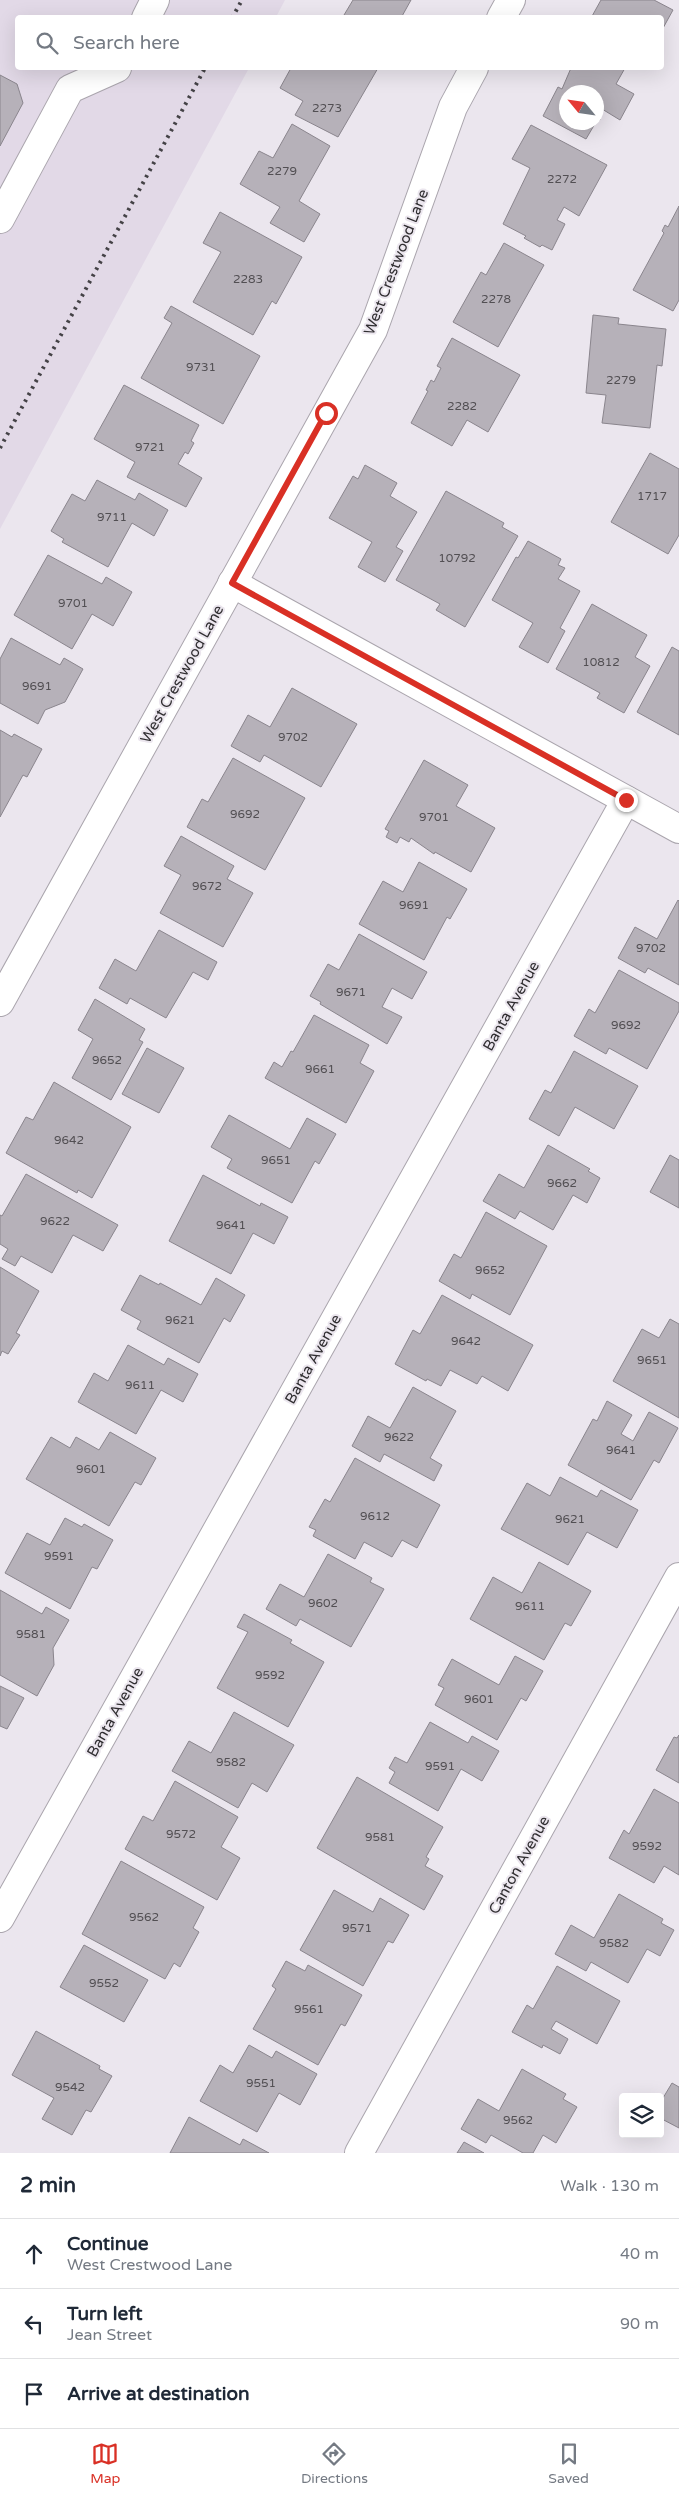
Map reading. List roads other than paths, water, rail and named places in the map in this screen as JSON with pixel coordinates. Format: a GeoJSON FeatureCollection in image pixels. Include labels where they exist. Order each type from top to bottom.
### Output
{"type":"FeatureCollection","features":[{"type":"Feature","properties":{"kind":"street"},"geometry":{"type":"LineString","coordinates":[[148,15],[155,0]]}},
{"type":"Feature","properties":{"kind":"street"},"geometry":{"type":"LineString","coordinates":[[503,15],[511,0]]}},
{"type":"Feature","properties":{"kind":"street"},"geometry":{"type":"LineString","coordinates":[[0,219],[70,89],[113,70]]}},
{"type":"Feature","properties":{"kind":"street","name":"West Crestwood Lane"},"geometry":{"type":"LineString","coordinates":[[0,1002],[373,330],[453,107],[473,70]]}},
{"type":"Feature","properties":{"kind":"street"},"geometry":{"type":"LineString","coordinates":[[232,583],[679,829]]}},
{"type":"Feature","properties":{"kind":"street","name":"Banta Avenue"},"geometry":{"type":"LineString","coordinates":[[0,1918],[626,800]]}},
{"type":"Feature","properties":{"kind":"street","name":"Canton Avenue"},"geometry":{"type":"LineString","coordinates":[[359,2153],[679,1577]]}},
{"type":"Feature","properties":{"kind":"railway"},"geometry":{"type":"LineString","coordinates":[[234,15],[242,0]]}},
{"type":"Feature","properties":{"kind":"railway"},"geometry":{"type":"LineString","coordinates":[[0,448],[204,70]]}}]}
